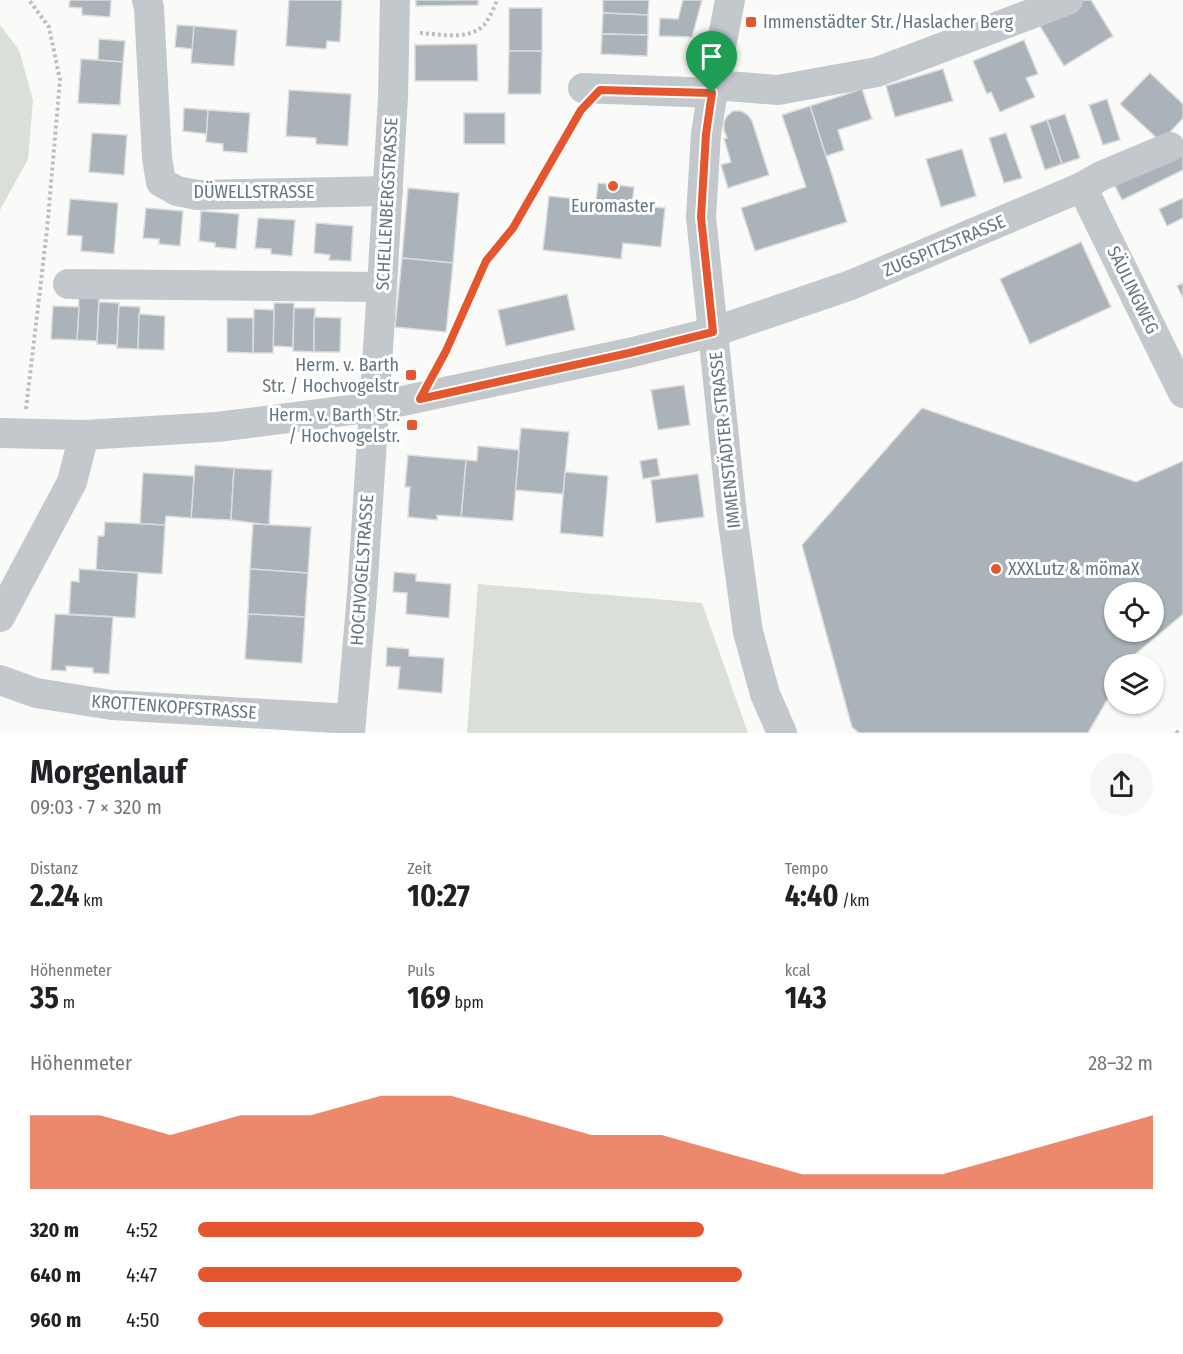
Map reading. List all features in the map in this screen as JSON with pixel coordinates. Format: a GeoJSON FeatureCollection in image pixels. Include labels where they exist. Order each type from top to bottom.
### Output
{"type":"FeatureCollection","features":[{"type":"Feature","properties":{"kind":"street","name":"DÜWELLSTRASSE"},"geometry":{"type":"LineString","coordinates":[[147,0],[157,158],[161,182],[177,191],[197,195],[388,190]]}},
{"type":"Feature","properties":{"kind":"street","name":"SCHELLENBERGSTRASSE"},"geometry":{"type":"LineString","coordinates":[[374,407],[393,97],[395,0]]}},
{"type":"Feature","properties":{"kind":"street","name":"IMMENSTÄDTER STRASSE"},"geometry":{"type":"LineString","coordinates":[[730,0],[706,134],[701,217],[732,515],[748,632],[765,694],[782,733]]}},
{"type":"Feature","properties":{"kind":"street"},"geometry":{"type":"LineString","coordinates":[[592,89],[778,90],[877,72],[1068,0]]}},
{"type":"Feature","properties":{"kind":"street","name":"ZUGSPITZSTRASSE"},"geometry":{"type":"LineString","coordinates":[[11,433],[84,435],[217,427],[374,407],[629,353],[713,332],[851,285],[1170,147]]}},
{"type":"Feature","properties":{"kind":"street","name":"SÄULINGWEG"},"geometry":{"type":"LineString","coordinates":[[1082,187],[1183,393]]}},
{"type":"Feature","properties":{"kind":"street"},"geometry":{"type":"LineString","coordinates":[[68,284],[382,287]]}},
{"type":"Feature","properties":{"kind":"street","name":"HOCHVOGELSTRASSE"},"geometry":{"type":"LineString","coordinates":[[350,726],[362,594],[374,407]]}},
{"type":"Feature","properties":{"kind":"street"},"geometry":{"type":"LineString","coordinates":[[0,617],[72,482],[84,435]]}},
{"type":"Feature","properties":{"kind":"street","name":"KROTTENKOPFSTRASSE"},"geometry":{"type":"LineString","coordinates":[[0,680],[36,693],[112,705],[350,726]]}},
{"type":"Feature","properties":{"kind":"path"},"geometry":{"type":"LineString","coordinates":[[11,433],[46,230],[60,80],[49,27],[29,0]]}},
{"type":"Feature","properties":{"kind":"path"},"geometry":{"type":"LineString","coordinates":[[414,32],[469,34],[483,26],[497,0]]}},
{"type":"Feature","properties":{"kind":"path"},"geometry":{"type":"LineString","coordinates":[[420,399],[446,351],[486,261],[513,228],[592,89]]}},
{"type":"Feature","properties":{"kind":"shaded area"},"geometry":{"type":"Polygon","coordinates":[[[0,25],[19,50],[33,100],[28,159],[0,210],[0,25]]]}},
{"type":"Feature","properties":{"kind":"shaded area"},"geometry":{"type":"Polygon","coordinates":[[[478,584],[702,603],[748,733],[467,733],[478,584]]]}},
{"type":"Feature","properties":{"kind":"building"},"geometry":{"type":"Polygon","coordinates":[[[70,0],[111,0],[110,17],[82,15],[82,8],[69,7],[70,0]]]}},
{"type":"Feature","properties":{"kind":"building"},"geometry":{"type":"Polygon","coordinates":[[[289,0],[342,0],[340,42],[327,41],[326,49],[286,46],[289,0]]]}},
{"type":"Feature","properties":{"kind":"building"},"geometry":{"type":"Polygon","coordinates":[[[416,0],[478,0],[478,5],[416,6],[416,0]]]}},
{"type":"Feature","properties":{"kind":"building"},"geometry":{"type":"Polygon","coordinates":[[[603,0],[649,0],[648,15],[603,13],[603,0]]]}},
{"type":"Feature","properties":{"kind":"building"},"geometry":{"type":"Polygon","coordinates":[[[683,0],[702,0],[692,37],[659,36],[660,18],[678,19],[683,0]]]}},
{"type":"Feature","properties":{"kind":"building"},"geometry":{"type":"Polygon","coordinates":[[[1082,0],[1091,0],[1113,36],[1064,66],[1040,26],[1082,0]]]}},
{"type":"Feature","properties":{"kind":"building"},"geometry":{"type":"Polygon","coordinates":[[[509,8],[542,8],[542,51],[509,51],[509,8]]]}},
{"type":"Feature","properties":{"kind":"building"},"geometry":{"type":"Polygon","coordinates":[[[603,13],[648,15],[648,35],[602,34],[603,13]]]}},
{"type":"Feature","properties":{"kind":"building"},"geometry":{"type":"Polygon","coordinates":[[[177,25],[194,26],[193,49],[175,47],[177,25]]]}},
{"type":"Feature","properties":{"kind":"building"},"geometry":{"type":"Polygon","coordinates":[[[194,26],[237,30],[234,66],[191,63],[194,26]]]}},
{"type":"Feature","properties":{"kind":"building"},"geometry":{"type":"Polygon","coordinates":[[[602,34],[648,35],[647,56],[601,54],[602,34]]]}},
{"type":"Feature","properties":{"kind":"building"},"geometry":{"type":"Polygon","coordinates":[[[99,39],[125,41],[123,62],[98,60],[99,39]]]}},
{"type":"Feature","properties":{"kind":"building"},"geometry":{"type":"Polygon","coordinates":[[[1024,40],[1038,74],[1026,78],[1035,97],[1000,112],[991,92],[987,94],[973,61],[1024,40]]]}},
{"type":"Feature","properties":{"kind":"building"},"geometry":{"type":"Polygon","coordinates":[[[477,44],[478,81],[415,81],[415,45],[477,44]]]}},
{"type":"Feature","properties":{"kind":"building"},"geometry":{"type":"Polygon","coordinates":[[[509,51],[542,51],[541,94],[508,94],[509,51]]]}},
{"type":"Feature","properties":{"kind":"building"},"geometry":{"type":"Polygon","coordinates":[[[81,59],[123,62],[120,105],[78,103],[81,59]]]}},
{"type":"Feature","properties":{"kind":"building"},"geometry":{"type":"Polygon","coordinates":[[[943,69],[953,101],[895,117],[886,86],[943,69]]]}},
{"type":"Feature","properties":{"kind":"building"},"geometry":{"type":"Polygon","coordinates":[[[1150,73],[1183,104],[1183,118],[1161,142],[1120,104],[1150,73]]]}},
{"type":"Feature","properties":{"kind":"building"},"geometry":{"type":"Polygon","coordinates":[[[862,89],[872,119],[838,130],[844,150],[826,156],[810,106],[862,89]]]}},
{"type":"Feature","properties":{"kind":"building"},"geometry":{"type":"Polygon","coordinates":[[[289,90],[351,94],[348,146],[316,144],[316,138],[286,136],[289,90]]]}},
{"type":"Feature","properties":{"kind":"building"},"geometry":{"type":"Polygon","coordinates":[[[1107,99],[1120,140],[1103,145],[1089,105],[1107,99]]]}},
{"type":"Feature","properties":{"kind":"building"},"geometry":{"type":"Polygon","coordinates":[[[810,106],[847,222],[755,251],[741,208],[806,187],[782,115],[810,106]]]}},
{"type":"Feature","properties":{"kind":"building"},"geometry":{"type":"Polygon","coordinates":[[[184,108],[208,110],[207,134],[183,131],[184,108]]]}},
{"type":"Feature","properties":{"kind":"building"},"geometry":{"type":"Polygon","coordinates":[[[208,110],[250,113],[247,153],[223,151],[223,144],[206,142],[208,110]]]}},
{"type":"Feature","properties":{"kind":"building"},"geometry":{"type":"Polygon","coordinates":[[[733,111],[741,111],[752,121],[769,175],[728,188],[721,165],[731,162],[724,139],[727,138],[724,122],[733,111]]]}},
{"type":"Feature","properties":{"kind":"building"},"geometry":{"type":"Polygon","coordinates":[[[464,113],[505,113],[505,144],[464,144],[464,113]]]}},
{"type":"Feature","properties":{"kind":"building"},"geometry":{"type":"Polygon","coordinates":[[[1065,114],[1080,158],[1062,164],[1047,120],[1065,114]]]}},
{"type":"Feature","properties":{"kind":"building"},"geometry":{"type":"Polygon","coordinates":[[[1047,120],[1062,164],[1045,170],[1030,126],[1047,120]]]}},
{"type":"Feature","properties":{"kind":"building"},"geometry":{"type":"Polygon","coordinates":[[[92,133],[127,135],[124,175],[89,172],[92,133]]]}},
{"type":"Feature","properties":{"kind":"building"},"geometry":{"type":"Polygon","coordinates":[[[1006,133],[1022,178],[1004,183],[989,138],[1006,133]]]}},
{"type":"Feature","properties":{"kind":"building"},"geometry":{"type":"Polygon","coordinates":[[[962,149],[976,196],[941,207],[926,159],[962,149]]]}},
{"type":"Feature","properties":{"kind":"building"},"geometry":{"type":"Polygon","coordinates":[[[1183,150],[1183,170],[1122,200],[1114,184],[1183,150]]]}},
{"type":"Feature","properties":{"kind":"building"},"geometry":{"type":"Polygon","coordinates":[[[598,183],[634,187],[632,205],[665,208],[661,247],[623,243],[621,259],[543,250],[549,196],[596,201],[598,183]]]}},
{"type":"Feature","properties":{"kind":"building"},"geometry":{"type":"Polygon","coordinates":[[[408,188],[459,193],[453,263],[402,258],[408,188]]]}},
{"type":"Feature","properties":{"kind":"building"},"geometry":{"type":"Polygon","coordinates":[[[1183,198],[1183,218],[1167,226],[1159,209],[1183,198]]]}},
{"type":"Feature","properties":{"kind":"building"},"geometry":{"type":"Polygon","coordinates":[[[70,199],[118,203],[114,254],[81,251],[82,236],[67,235],[70,199]]]}},
{"type":"Feature","properties":{"kind":"building"},"geometry":{"type":"Polygon","coordinates":[[[146,208],[183,211],[180,246],[159,244],[159,239],[143,238],[146,208]]]}},
{"type":"Feature","properties":{"kind":"building"},"geometry":{"type":"Polygon","coordinates":[[[201,211],[239,214],[236,249],[215,247],[215,243],[199,241],[201,211]]]}},
{"type":"Feature","properties":{"kind":"building"},"geometry":{"type":"Polygon","coordinates":[[[258,218],[295,220],[292,256],[271,254],[271,249],[255,248],[258,218]]]}},
{"type":"Feature","properties":{"kind":"building"},"geometry":{"type":"Polygon","coordinates":[[[316,223],[353,226],[351,261],[329,260],[330,255],[314,253],[316,223]]]}},
{"type":"Feature","properties":{"kind":"building"},"geometry":{"type":"Polygon","coordinates":[[[1081,242],[1111,307],[1030,344],[1000,279],[1081,242]]]}},
{"type":"Feature","properties":{"kind":"building"},"geometry":{"type":"Polygon","coordinates":[[[402,258],[453,263],[446,332],[395,327],[402,258]]]}},
{"type":"Feature","properties":{"kind":"building"},"geometry":{"type":"Polygon","coordinates":[[[1183,283],[1183,298],[1177,286],[1183,283]]]}},
{"type":"Feature","properties":{"kind":"building"},"geometry":{"type":"Polygon","coordinates":[[[567,294],[575,330],[506,346],[498,310],[567,294]]]}},
{"type":"Feature","properties":{"kind":"building"},"geometry":{"type":"Polygon","coordinates":[[[79,297],[99,298],[97,341],[77,340],[79,297]]]}},
{"type":"Feature","properties":{"kind":"building"},"geometry":{"type":"Polygon","coordinates":[[[99,302],[119,303],[117,345],[97,344],[99,302]]]}},
{"type":"Feature","properties":{"kind":"building"},"geometry":{"type":"Polygon","coordinates":[[[274,303],[294,303],[293,347],[273,346],[274,303]]]}},
{"type":"Feature","properties":{"kind":"building"},"geometry":{"type":"Polygon","coordinates":[[[53,306],[79,307],[77,340],[51,339],[53,306]]]}},
{"type":"Feature","properties":{"kind":"building"},"geometry":{"type":"Polygon","coordinates":[[[119,306],[140,307],[138,349],[117,348],[119,306]]]}},
{"type":"Feature","properties":{"kind":"building"},"geometry":{"type":"Polygon","coordinates":[[[294,308],[315,308],[314,352],[293,351],[294,308]]]}},
{"type":"Feature","properties":{"kind":"building"},"geometry":{"type":"Polygon","coordinates":[[[254,309],[274,310],[273,353],[253,353],[254,309]]]}},
{"type":"Feature","properties":{"kind":"building"},"geometry":{"type":"Polygon","coordinates":[[[139,314],[165,316],[164,350],[138,349],[139,314]]]}},
{"type":"Feature","properties":{"kind":"building"},"geometry":{"type":"Polygon","coordinates":[[[314,317],[341,318],[340,352],[314,352],[314,317]]]}},
{"type":"Feature","properties":{"kind":"building"},"geometry":{"type":"Polygon","coordinates":[[[227,318],[253,318],[253,353],[227,352],[227,318]]]}},
{"type":"Feature","properties":{"kind":"building"},"geometry":{"type":"Polygon","coordinates":[[[684,385],[690,425],[658,430],[651,390],[684,385]]]}},
{"type":"Feature","properties":{"kind":"building","name":"XXXLutz & mömaX"},"geometry":{"type":"Polygon","coordinates":[[[922,408],[1136,482],[1183,461],[1183,614],[1164,630],[1164,582],[1104,582],[1104,642],[1150,642],[1135,654],[1104,654],[1104,705],[1088,733],[859,733],[852,727],[802,545],[922,408]]]}},
{"type":"Feature","properties":{"kind":"building"},"geometry":{"type":"Polygon","coordinates":[[[521,428],[569,432],[563,494],[515,490],[521,428]]]}},
{"type":"Feature","properties":{"kind":"building"},"geometry":{"type":"Polygon","coordinates":[[[478,446],[519,450],[513,521],[461,517],[466,460],[477,461],[478,446]]]}},
{"type":"Feature","properties":{"kind":"building"},"geometry":{"type":"Polygon","coordinates":[[[408,455],[466,460],[461,517],[437,515],[437,520],[408,517],[410,487],[405,487],[408,455]]]}},
{"type":"Feature","properties":{"kind":"building"},"geometry":{"type":"Polygon","coordinates":[[[657,458],[660,476],[643,479],[640,461],[657,458]]]}},
{"type":"Feature","properties":{"kind":"building"},"geometry":{"type":"Polygon","coordinates":[[[195,465],[234,468],[231,520],[191,518],[195,465]]]}},
{"type":"Feature","properties":{"kind":"building"},"geometry":{"type":"Polygon","coordinates":[[[234,468],[272,470],[269,525],[231,520],[234,468]]]}},
{"type":"Feature","properties":{"kind":"building"},"geometry":{"type":"Polygon","coordinates":[[[565,472],[608,476],[603,537],[560,533],[565,472]]]}},
{"type":"Feature","properties":{"kind":"building"},"geometry":{"type":"Polygon","coordinates":[[[143,473],[194,476],[191,518],[166,516],[165,525],[140,524],[143,473]]]}},
{"type":"Feature","properties":{"kind":"building"},"geometry":{"type":"Polygon","coordinates":[[[698,474],[704,517],[656,523],[651,480],[698,474]]]}},
{"type":"Feature","properties":{"kind":"building"},"geometry":{"type":"Polygon","coordinates":[[[105,522],[165,525],[162,574],[96,570],[98,536],[104,536],[105,522]]]}},
{"type":"Feature","properties":{"kind":"building"},"geometry":{"type":"Polygon","coordinates":[[[253,524],[311,527],[308,573],[250,569],[253,524]]]}},
{"type":"Feature","properties":{"kind":"building"},"geometry":{"type":"Polygon","coordinates":[[[79,569],[138,573],[135,618],[69,614],[71,581],[79,582],[79,569]]]}},
{"type":"Feature","properties":{"kind":"building"},"geometry":{"type":"Polygon","coordinates":[[[250,569],[308,573],[305,617],[248,614],[250,569]]]}},
{"type":"Feature","properties":{"kind":"building"},"geometry":{"type":"Polygon","coordinates":[[[394,572],[416,574],[416,581],[451,584],[449,618],[406,614],[407,593],[393,592],[394,572]]]}},
{"type":"Feature","properties":{"kind":"building"},"geometry":{"type":"Polygon","coordinates":[[[55,614],[113,617],[109,674],[93,673],[93,668],[66,666],[66,671],[51,670],[55,614]]]}},
{"type":"Feature","properties":{"kind":"building"},"geometry":{"type":"Polygon","coordinates":[[[248,614],[305,617],[302,663],[245,659],[248,614]]]}},
{"type":"Feature","properties":{"kind":"building"},"geometry":{"type":"Polygon","coordinates":[[[387,647],[409,649],[409,656],[444,658],[442,693],[398,689],[400,667],[386,666],[387,647]]]}},
{"type":"Feature","properties":{"kind":"place","name":"Immenstädter Str./Haslacher Berg"},"geometry":{"type":"Point","coordinates":[751,22]}},
{"type":"Feature","properties":{"kind":"place","name":"Euromaster"},"geometry":{"type":"Point","coordinates":[613,186]}},
{"type":"Feature","properties":{"kind":"place","name":"Herm. v. Barth Str. / Hochvogelstr"},"geometry":{"type":"Point","coordinates":[411,375]}},
{"type":"Feature","properties":{"kind":"place","name":"Herm. v. Barth Str. / Hochvogelstr."},"geometry":{"type":"Point","coordinates":[412,425]}},
{"type":"Feature","properties":{"kind":"place","name":"XXXLutz & mömaX"},"geometry":{"type":"Point","coordinates":[996,569]}},
{"type":"Feature","properties":{"kind":"route"},"geometry":{"type":"LineString","coordinates":[[600,90],[712,93],[706,134],[701,217],[713,332],[420,399],[446,351],[486,261],[513,228],[581,110],[600,90]]}}]}
